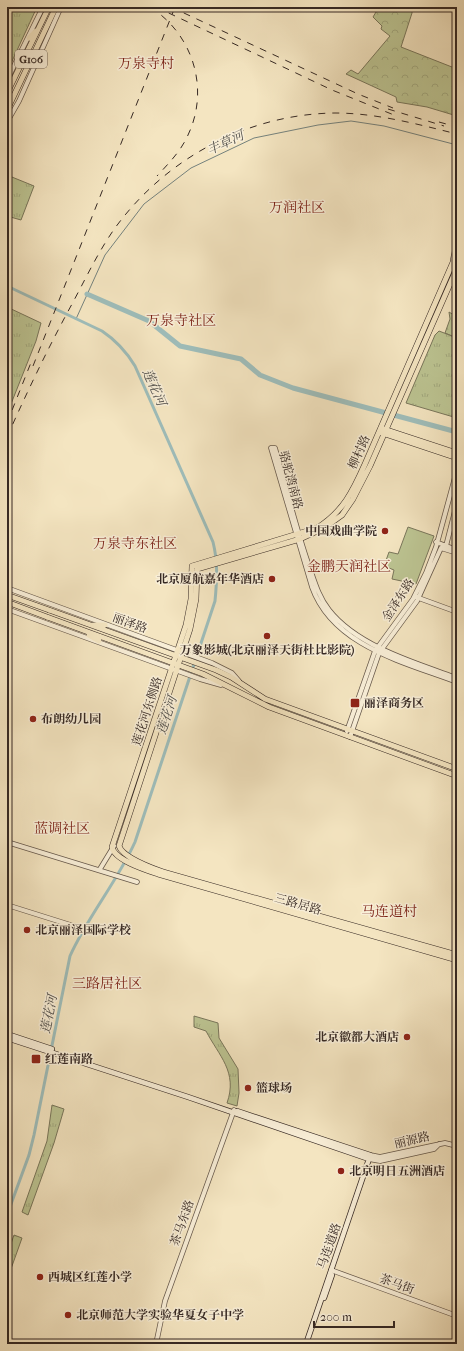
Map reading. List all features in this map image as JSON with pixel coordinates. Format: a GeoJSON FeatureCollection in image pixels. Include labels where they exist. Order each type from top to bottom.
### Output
{"type":"FeatureCollection","features":[{"type":"Feature","properties":{"kind":"main road","name":"G106"},"geometry":{"type":"LineString","coordinates":[[7,93],[49,7]]}},
{"type":"Feature","properties":{"kind":"main road","name":"G106"},"geometry":{"type":"LineString","coordinates":[[7,110],[56,7]]}},
{"type":"Feature","properties":{"kind":"main road"},"geometry":{"type":"LineString","coordinates":[[29,38],[40,28]]}},
{"type":"Feature","properties":{"kind":"main road","name":"柳村路"},"geometry":{"type":"LineString","coordinates":[[393,408],[457,253]]}},
{"type":"Feature","properties":{"kind":"main road","name":"柳村路"},"geometry":{"type":"LineString","coordinates":[[194,567],[298,537],[323,524],[341,509],[354,490],[383,431],[452,283],[457,268]]}},
{"type":"Feature","properties":{"kind":"main road"},"geometry":{"type":"LineString","coordinates":[[383,431],[457,453]]}},
{"type":"Feature","properties":{"kind":"main road"},"geometry":{"type":"LineString","coordinates":[[383,431],[457,458]]}},
{"type":"Feature","properties":{"kind":"main road","name":"莲花河东侧路"},"geometry":{"type":"LineString","coordinates":[[119,846],[181,655],[190,610],[194,567]]}},
{"type":"Feature","properties":{"kind":"main road","name":"丽泽路"},"geometry":{"type":"LineString","coordinates":[[7,595],[88,625],[206,664],[226,674],[265,699],[457,769]]}},
{"type":"Feature","properties":{"kind":"main road","name":"丽泽路"},"geometry":{"type":"LineString","coordinates":[[7,602],[229,687],[269,707],[457,776]]}},
{"type":"Feature","properties":{"kind":"main road"},"geometry":{"type":"LineString","coordinates":[[88,625],[105,625]]}},
{"type":"Feature","properties":{"kind":"main road"},"geometry":{"type":"LineString","coordinates":[[81,630],[99,641]]}},
{"type":"Feature","properties":{"kind":"main road","name":"莲花河东侧路"},"geometry":{"type":"LineString","coordinates":[[112,847],[177,667]]}},
{"type":"Feature","properties":{"kind":"main road"},"geometry":{"type":"LineString","coordinates":[[119,846],[122,855]]}},
{"type":"Feature","properties":{"kind":"main road"},"geometry":{"type":"LineString","coordinates":[[112,847],[114,853],[122,855],[136,863]]}},
{"type":"Feature","properties":{"kind":"main road","name":"三路居路"},"geometry":{"type":"LineString","coordinates":[[136,863],[163,872],[457,955]]}},
{"type":"Feature","properties":{"kind":"main road","name":"三路居路"},"geometry":{"type":"LineString","coordinates":[[136,863],[158,874],[457,960]]}},
{"type":"Feature","properties":{"kind":"main road"},"geometry":{"type":"LineString","coordinates":[[7,1034],[49,1050],[371,1157]]}},
{"type":"Feature","properties":{"kind":"main road"},"geometry":{"type":"LineString","coordinates":[[7,1038],[40,1049],[49,1050]]}},
{"type":"Feature","properties":{"kind":"main road","name":"马连道路"},"geometry":{"type":"LineString","coordinates":[[307,1344],[371,1157]]}},
{"type":"Feature","properties":{"kind":"street"},"geometry":{"type":"LineString","coordinates":[[7,80],[43,7]]}},
{"type":"Feature","properties":{"kind":"street"},"geometry":{"type":"LineString","coordinates":[[7,122],[19,100],[61,7]]}},
{"type":"Feature","properties":{"kind":"street"},"geometry":{"type":"LineString","coordinates":[[452,262],[457,242]]}},
{"type":"Feature","properties":{"kind":"street"},"geometry":{"type":"LineString","coordinates":[[452,283],[457,277]]}},
{"type":"Feature","properties":{"kind":"street","name":"骆驼湾南路"},"geometry":{"type":"LineString","coordinates":[[298,537],[275,448],[271,448],[315,596],[325,612],[342,628],[378,650]]}},
{"type":"Feature","properties":{"kind":"street","name":"金泽东路"},"geometry":{"type":"LineString","coordinates":[[441,547],[436,542],[457,470]]}},
{"type":"Feature","properties":{"kind":"street","name":"金泽东路"},"geometry":{"type":"LineString","coordinates":[[348,736],[378,650],[417,597],[441,547],[457,503]]}},
{"type":"Feature","properties":{"kind":"street"},"geometry":{"type":"LineString","coordinates":[[436,542],[441,547],[457,554]]}},
{"type":"Feature","properties":{"kind":"street"},"geometry":{"type":"LineString","coordinates":[[441,547],[457,550]]}},
{"type":"Feature","properties":{"kind":"street","name":"丽泽路"},"geometry":{"type":"LineString","coordinates":[[7,588],[181,655]]}},
{"type":"Feature","properties":{"kind":"street"},"geometry":{"type":"LineString","coordinates":[[9,609],[17,592]]}},
{"type":"Feature","properties":{"kind":"street"},"geometry":{"type":"LineString","coordinates":[[417,597],[457,612]]}},
{"type":"Feature","properties":{"kind":"street","name":"丽泽路"},"geometry":{"type":"LineString","coordinates":[[9,609],[177,667]]}},
{"type":"Feature","properties":{"kind":"street"},"geometry":{"type":"LineString","coordinates":[[378,650],[457,678]]}},
{"type":"Feature","properties":{"kind":"street"},"geometry":{"type":"LineString","coordinates":[[378,650],[457,682]]}},
{"type":"Feature","properties":{"kind":"street"},"geometry":{"type":"LineString","coordinates":[[7,842],[100,869],[137,882]]}},
{"type":"Feature","properties":{"kind":"street"},"geometry":{"type":"LineString","coordinates":[[100,869],[112,847],[119,846]]}},
{"type":"Feature","properties":{"kind":"street"},"geometry":{"type":"LineString","coordinates":[[7,906],[78,927]]}},
{"type":"Feature","properties":{"kind":"street","name":"茶马东路"},"geometry":{"type":"LineString","coordinates":[[156,1344],[164,1301],[233,1111]]}},
{"type":"Feature","properties":{"kind":"street","name":"丽源路"},"geometry":{"type":"LineString","coordinates":[[371,1157],[380,1161],[434,1149],[439,1144],[445,1143],[457,1146]]}},
{"type":"Feature","properties":{"kind":"street","name":"茶马街"},"geometry":{"type":"LineString","coordinates":[[332,1271],[457,1316]]}},
{"type":"Feature","properties":{"kind":"green space"},"geometry":{"type":"Polygon","coordinates":[[[7,7],[37,7],[7,72],[7,7]]]}},
{"type":"Feature","properties":{"kind":"green space"},"geometry":{"type":"Polygon","coordinates":[[[379,7],[412,7],[412,13],[401,47],[457,69],[457,116],[427,107],[397,102],[396,97],[346,74],[351,70],[358,74],[390,36],[381,29],[382,26],[373,17],[379,7]]]}},
{"type":"Feature","properties":{"kind":"green space"},"geometry":{"type":"Polygon","coordinates":[[[7,175],[34,186],[21,220],[7,216],[7,175]]]}},
{"type":"Feature","properties":{"kind":"green space"},"geometry":{"type":"Polygon","coordinates":[[[7,307],[41,323],[36,341],[7,414],[7,307]]]}},
{"type":"Feature","properties":{"kind":"green space"},"geometry":{"type":"Polygon","coordinates":[[[449,312],[457,317],[457,338],[445,333],[450,319],[449,312]]]}},
{"type":"Feature","properties":{"kind":"green space"},"geometry":{"type":"Polygon","coordinates":[[[439,331],[457,338],[457,418],[406,403],[435,335],[439,331]]]}},
{"type":"Feature","properties":{"kind":"green space"},"geometry":{"type":"Polygon","coordinates":[[[408,527],[434,536],[416,584],[392,579],[394,570],[384,566],[389,552],[398,554],[408,527]]]}},
{"type":"Feature","properties":{"kind":"green space"},"geometry":{"type":"Polygon","coordinates":[[[194,1016],[218,1023],[219,1038],[238,1069],[239,1093],[237,1106],[227,1103],[230,1092],[230,1082],[226,1065],[206,1031],[194,1027],[194,1016]]]}},
{"type":"Feature","properties":{"kind":"green space"},"geometry":{"type":"Polygon","coordinates":[[[52,1105],[64,1109],[54,1143],[28,1215],[22,1212],[47,1141],[52,1105]]]}},
{"type":"Feature","properties":{"kind":"green space"},"geometry":{"type":"Polygon","coordinates":[[[14,1235],[22,1238],[7,1280],[7,1255],[14,1235]]]}},
{"type":"Feature","properties":{"kind":"waterway","name":"丰草河"},"geometry":{"type":"LineString","coordinates":[[76,319],[105,255],[144,204],[191,168],[254,138],[318,125],[351,121],[384,126],[457,145]]}},
{"type":"Feature","properties":{"kind":"waterway","name":"莲花河"},"geometry":{"type":"LineString","coordinates":[[7,286],[102,331],[117,343],[128,356],[135,366],[213,542],[217,571],[215,601],[135,842],[128,857],[85,927],[70,956],[34,1135],[29,1155],[7,1215]]}},
{"type":"Feature","properties":{"kind":"waterway"},"geometry":{"type":"LineString","coordinates":[[87,294],[149,321],[180,346],[241,359],[260,375],[293,388],[457,432]]}},
{"type":"Feature","properties":{"kind":"railway"},"geometry":{"type":"LineString","coordinates":[[150,7],[165,18],[187,47],[197,81],[197,99],[194,117],[188,135],[178,152],[157,176]]}},
{"type":"Feature","properties":{"kind":"railway"},"geometry":{"type":"LineString","coordinates":[[156,7],[332,90],[394,115]]}},
{"type":"Feature","properties":{"kind":"railway"},"geometry":{"type":"LineString","coordinates":[[171,7],[358,94],[393,108]]}},
{"type":"Feature","properties":{"kind":"railway"},"geometry":{"type":"LineString","coordinates":[[33,366],[175,7]]}},
{"type":"Feature","properties":{"kind":"railway"},"geometry":{"type":"LineString","coordinates":[[388,109],[444,126]]}},
{"type":"Feature","properties":{"kind":"railway"},"geometry":{"type":"LineString","coordinates":[[7,437],[55,337],[103,246],[115,228],[136,203],[159,181],[184,161],[241,131],[271,122],[303,115],[350,113],[381,117],[427,126],[457,134]]}},
{"type":"Feature","properties":{"kind":"railway"},"geometry":{"type":"LineString","coordinates":[[439,122],[457,127]]}},
{"type":"Feature","properties":{"kind":"railway"},"geometry":{"type":"LineString","coordinates":[[7,423],[32,360]]}},
{"type":"Feature","properties":{"kind":"place","name":"中国戏曲学院"},"geometry":{"type":"Point","coordinates":[385,531]}},
{"type":"Feature","properties":{"kind":"place","name":"北京厦航嘉年华酒店"},"geometry":{"type":"Point","coordinates":[272,579]}},
{"type":"Feature","properties":{"kind":"place","name":"万象影城(北京丽泽天街杜比影院)"},"geometry":{"type":"Point","coordinates":[267,636]}},
{"type":"Feature","properties":{"kind":"place","name":"丽泽商务区"},"geometry":{"type":"Point","coordinates":[355,703]}},
{"type":"Feature","properties":{"kind":"place","name":"布朗幼儿园"},"geometry":{"type":"Point","coordinates":[33,719]}},
{"type":"Feature","properties":{"kind":"place","name":"北京丽泽国际学校"},"geometry":{"type":"Point","coordinates":[27,930]}},
{"type":"Feature","properties":{"kind":"place","name":"北京徽都大酒店"},"geometry":{"type":"Point","coordinates":[407,1037]}},
{"type":"Feature","properties":{"kind":"place","name":"红莲南路"},"geometry":{"type":"Point","coordinates":[36,1059]}},
{"type":"Feature","properties":{"kind":"place","name":"篮球场"},"geometry":{"type":"Point","coordinates":[248,1088]}},
{"type":"Feature","properties":{"kind":"place","name":"北京明日五洲酒店"},"geometry":{"type":"Point","coordinates":[341,1171]}},
{"type":"Feature","properties":{"kind":"place","name":"西城区红莲小学"},"geometry":{"type":"Point","coordinates":[40,1277]}},
{"type":"Feature","properties":{"kind":"place","name":"北京师范大学实验华夏女子中学"},"geometry":{"type":"Point","coordinates":[68,1315]}},
{"type":"Feature","properties":{"kind":"district","name":"万泉寺村"},"geometry":{"type":"Point","coordinates":[146,63]}},
{"type":"Feature","properties":{"kind":"district","name":"万润社区"},"geometry":{"type":"Point","coordinates":[297,207]}},
{"type":"Feature","properties":{"kind":"district","name":"万泉寺社区"},"geometry":{"type":"Point","coordinates":[181,320]}},
{"type":"Feature","properties":{"kind":"district","name":"万泉寺东社区"},"geometry":{"type":"Point","coordinates":[135,543]}},
{"type":"Feature","properties":{"kind":"district","name":"金鹏天润社区"},"geometry":{"type":"Point","coordinates":[349,566]}},
{"type":"Feature","properties":{"kind":"district","name":"蓝调社区"},"geometry":{"type":"Point","coordinates":[62,828]}},
{"type":"Feature","properties":{"kind":"district","name":"马连道村"},"geometry":{"type":"Point","coordinates":[389,911]}},
{"type":"Feature","properties":{"kind":"district","name":"三路居社区"},"geometry":{"type":"Point","coordinates":[107,983]}}]}
